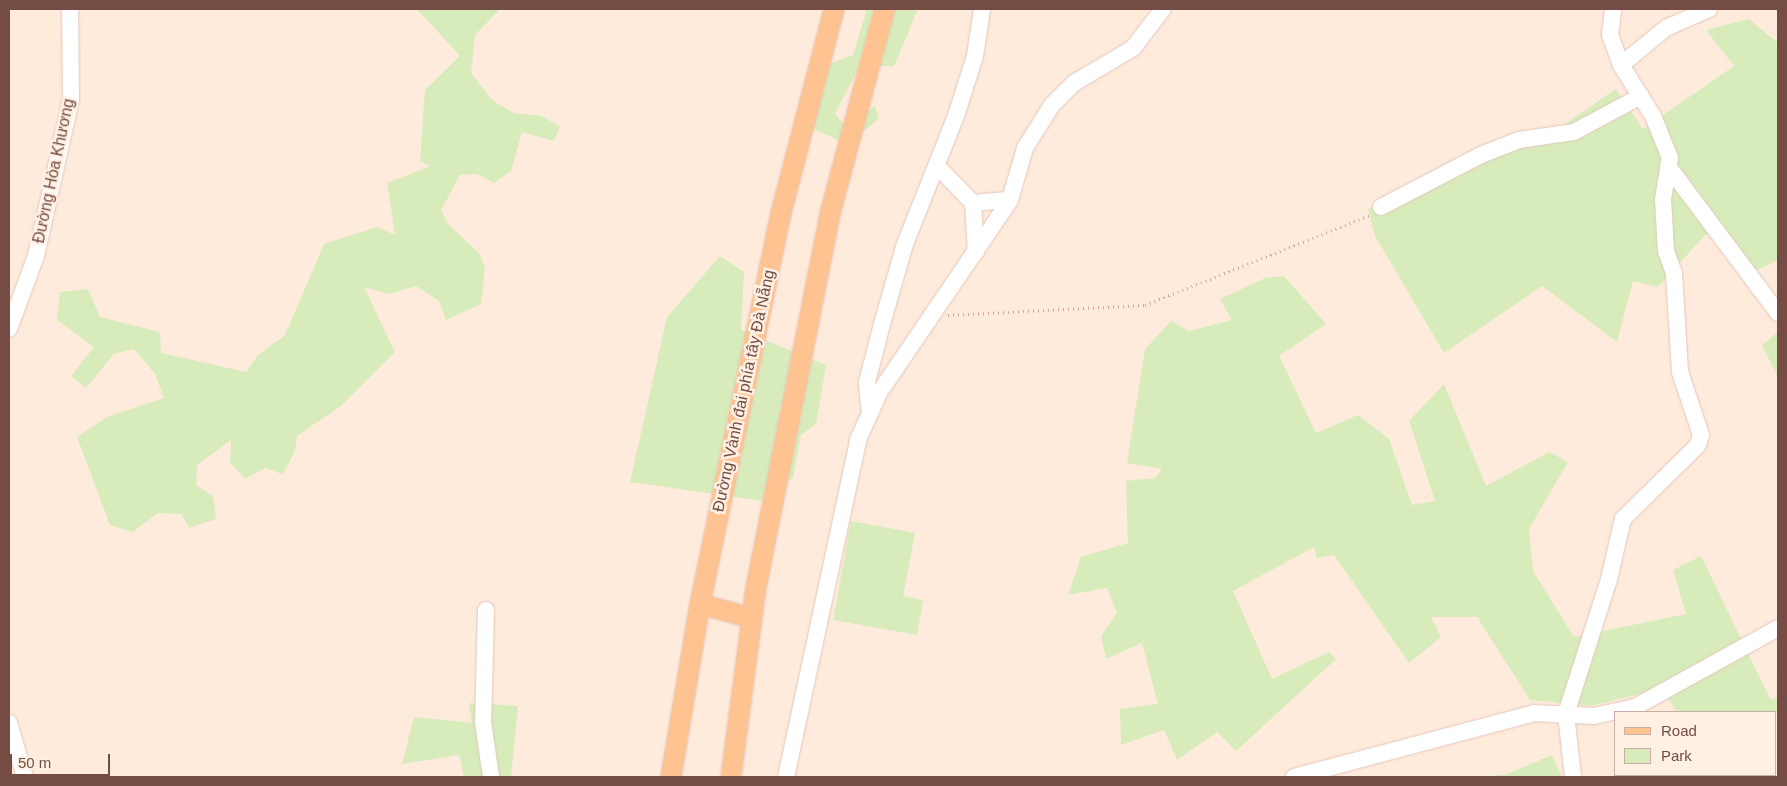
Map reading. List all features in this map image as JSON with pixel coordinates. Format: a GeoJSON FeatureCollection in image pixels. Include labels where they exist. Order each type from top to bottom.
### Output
{"type":"FeatureCollection","features":[{"type":"Feature","properties":{"kind":"main road","name":"Đường Vành đai phía tây Đà Nẵng"},"geometry":{"type":"LineString","coordinates":[[671,777],[700,604],[780,213],[834,9]]}},
{"type":"Feature","properties":{"kind":"main road"},"geometry":{"type":"LineString","coordinates":[[731,777],[752,618],[831,210],[885,9]]}},
{"type":"Feature","properties":{"kind":"main road"},"geometry":{"type":"LineString","coordinates":[[700,604],[752,618]]}},
{"type":"Feature","properties":{"kind":"street","name":"Đường Hòa Khương"},"geometry":{"type":"LineString","coordinates":[[9,329],[36,256],[72,99],[70,9]]}},
{"type":"Feature","properties":{"kind":"street"},"geometry":{"type":"LineString","coordinates":[[870,414],[867,382],[882,324],[905,244],[937,166],[975,56],[982,9]]}},
{"type":"Feature","properties":{"kind":"street"},"geometry":{"type":"LineString","coordinates":[[786,777],[858,440],[870,414],[1010,200],[1026,148],[1052,105],[1074,82],[1133,48],[1163,9]]}},
{"type":"Feature","properties":{"kind":"street"},"geometry":{"type":"LineString","coordinates":[[1573,777],[1566,714],[1609,579],[1622,519],[1698,445],[1701,435],[1680,372],[1674,272],[1666,250],[1664,199],[1670,158],[1654,116],[1621,65],[1610,35],[1613,9]]}},
{"type":"Feature","properties":{"kind":"street"},"geometry":{"type":"LineString","coordinates":[[1621,65],[1666,28],[1709,9]]}},
{"type":"Feature","properties":{"kind":"street"},"geometry":{"type":"LineString","coordinates":[[1380,207],[1481,155],[1519,140],[1574,132],[1640,96]]}},
{"type":"Feature","properties":{"kind":"street"},"geometry":{"type":"LineString","coordinates":[[937,166],[973,203],[976,252]]}},
{"type":"Feature","properties":{"kind":"street"},"geometry":{"type":"LineString","coordinates":[[1668,166],[1778,313]]}},
{"type":"Feature","properties":{"kind":"street"},"geometry":{"type":"LineString","coordinates":[[973,203],[1010,200]]}},
{"type":"Feature","properties":{"kind":"street"},"geometry":{"type":"LineString","coordinates":[[486,610],[483,722],[491,777]]}},
{"type":"Feature","properties":{"kind":"street"},"geometry":{"type":"LineString","coordinates":[[1617,711],[1635,707],[1778,628]]}},
{"type":"Feature","properties":{"kind":"street"},"geometry":{"type":"LineString","coordinates":[[1294,777],[1534,713],[1594,716],[1614,712]]}},
{"type":"Feature","properties":{"kind":"street"},"geometry":{"type":"LineString","coordinates":[[9,723],[25,777]]}},
{"type":"Feature","properties":{"kind":"path"},"geometry":{"type":"LineString","coordinates":[[934,316],[1124,307],[1168,299],[1360,223],[1380,207]]}},
{"type":"Feature","properties":{"kind":"green space"},"geometry":{"type":"Polygon","coordinates":[[[417,9],[500,9],[475,35],[471,73],[492,100],[514,113],[542,116],[560,127],[554,141],[522,132],[511,171],[494,183],[477,174],[460,175],[441,210],[449,225],[479,253],[485,268],[481,304],[446,320],[439,301],[416,286],[389,294],[364,287],[395,352],[341,406],[297,436],[295,451],[283,474],[265,468],[245,479],[230,463],[231,440],[197,465],[196,485],[213,496],[216,519],[189,528],[182,514],[158,513],[133,532],[110,525],[77,437],[107,417],[164,398],[155,374],[134,349],[114,354],[86,388],[71,376],[94,347],[57,320],[60,292],[88,289],[100,317],[160,332],[161,353],[246,372],[258,355],[285,335],[324,244],[377,227],[395,235],[387,183],[430,166],[420,161],[425,90],[460,56],[417,9]]]}},
{"type":"Feature","properties":{"kind":"green space"},"geometry":{"type":"Polygon","coordinates":[[[867,9],[918,9],[894,66],[859,67],[835,114],[844,124],[875,106],[879,118],[848,145],[802,123],[814,69],[853,55],[867,9]]]}},
{"type":"Feature","properties":{"kind":"green space"},"geometry":{"type":"Polygon","coordinates":[[[1749,19],[1778,43],[1778,260],[1745,276],[1714,234],[1705,235],[1658,287],[1633,281],[1617,342],[1542,286],[1444,353],[1375,236],[1368,209],[1501,140],[1558,129],[1616,89],[1643,129],[1734,66],[1706,30],[1749,19]]]}},
{"type":"Feature","properties":{"kind":"green space"},"geometry":{"type":"Polygon","coordinates":[[[720,256],[744,272],[741,330],[826,365],[816,424],[801,435],[793,478],[763,501],[630,482],[667,317],[720,256]]]}},
{"type":"Feature","properties":{"kind":"green space"},"geometry":{"type":"Polygon","coordinates":[[[1284,276],[1326,324],[1279,356],[1316,433],[1358,415],[1389,439],[1412,505],[1435,501],[1409,421],[1444,384],[1486,486],[1549,452],[1568,462],[1529,529],[1533,571],[1574,637],[1686,614],[1673,570],[1701,556],[1770,699],[1778,698],[1778,709],[1775,711],[1676,711],[1664,688],[1590,706],[1530,700],[1477,617],[1431,617],[1441,637],[1409,663],[1334,555],[1317,558],[1314,547],[1233,591],[1272,679],[1329,652],[1336,659],[1236,751],[1217,732],[1177,760],[1164,730],[1121,745],[1120,709],[1158,704],[1142,643],[1106,659],[1101,636],[1117,613],[1107,588],[1068,595],[1081,557],[1128,543],[1126,481],[1155,478],[1162,469],[1127,463],[1145,349],[1171,321],[1189,331],[1232,320],[1220,299],[1265,278],[1284,276]]]}},
{"type":"Feature","properties":{"kind":"green space"},"geometry":{"type":"Polygon","coordinates":[[[1777,333],[1778,335],[1778,377],[1762,345],[1777,333]]]}},
{"type":"Feature","properties":{"kind":"green space"},"geometry":{"type":"Polygon","coordinates":[[[851,521],[915,533],[903,596],[923,600],[917,635],[833,620],[851,521]]]}},
{"type":"Feature","properties":{"kind":"green space"},"geometry":{"type":"Polygon","coordinates":[[[469,703],[518,706],[511,777],[464,777],[459,755],[402,764],[414,717],[472,723],[469,703]]]}},
{"type":"Feature","properties":{"kind":"green space"},"geometry":{"type":"Polygon","coordinates":[[[1552,755],[1562,777],[1484,777],[1507,774],[1552,755]]]}}]}
